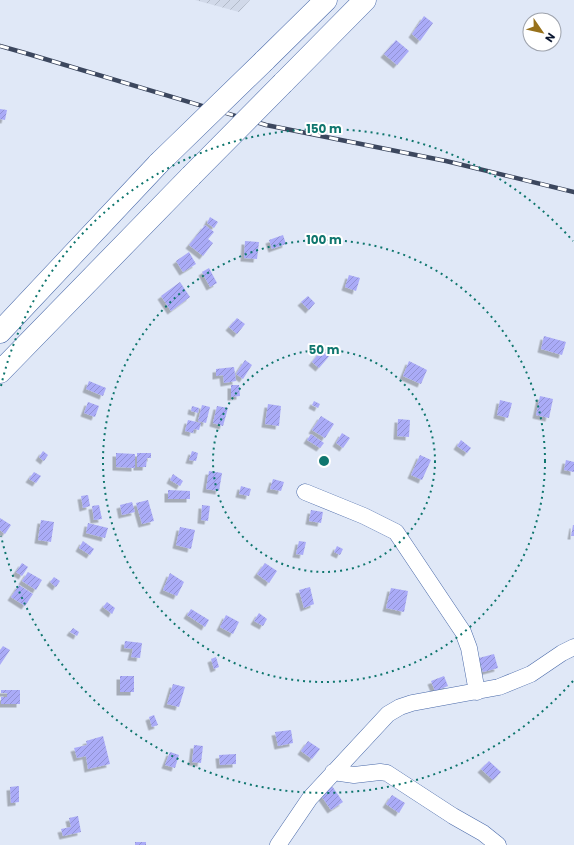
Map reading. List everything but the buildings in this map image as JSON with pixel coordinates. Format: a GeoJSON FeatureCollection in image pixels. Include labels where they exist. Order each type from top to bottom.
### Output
{"type":"FeatureCollection","features":[{"type":"Feature","properties":{"kind":"highway"},"geometry":{"type":"LineString","coordinates":[[0,332],[159,163],[326,0]]}},
{"type":"Feature","properties":{"kind":"highway"},"geometry":{"type":"LineString","coordinates":[[0,372],[191,176],[366,0]]}},
{"type":"Feature","properties":{"kind":"street"},"geometry":{"type":"LineString","coordinates":[[305,492],[364,516],[396,532],[463,632],[469,648],[477,692]]}},
{"type":"Feature","properties":{"kind":"street"},"geometry":{"type":"LineString","coordinates":[[278,845],[310,798],[388,714],[400,707],[412,703],[499,687],[531,674],[562,653],[574,647]]}},
{"type":"Feature","properties":{"kind":"street"},"geometry":{"type":"LineString","coordinates":[[333,772],[354,775],[380,772],[387,773],[453,816],[484,833],[498,845]]}},
{"type":"Feature","properties":{"kind":"shaded area"},"geometry":{"type":"Polygon","coordinates":[[[195,0],[250,0],[239,12],[195,0]]]}},
{"type":"Feature","properties":{"kind":"railway"},"geometry":{"type":"LineString","coordinates":[[0,46],[266,125],[446,161],[574,192]]}}]}
